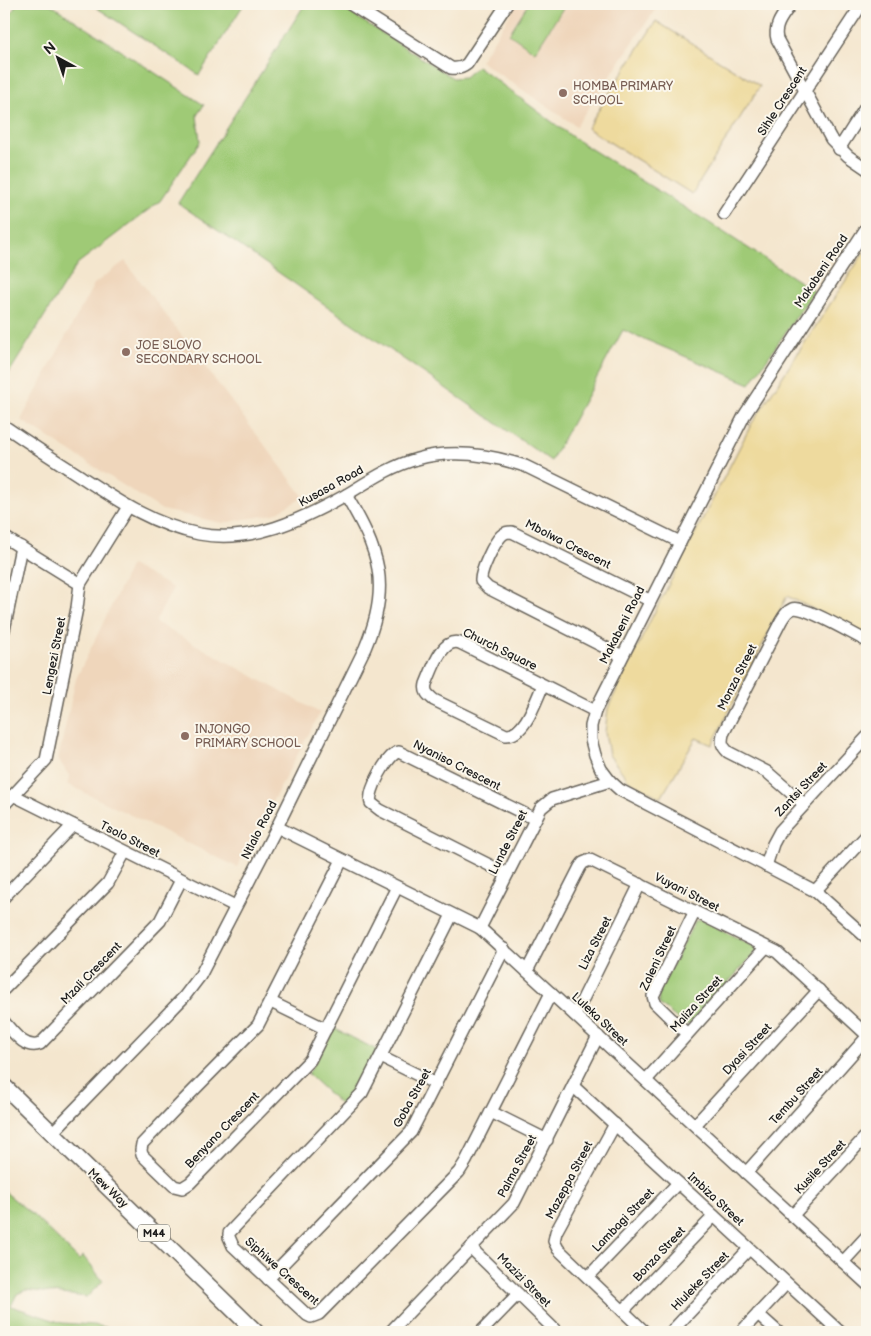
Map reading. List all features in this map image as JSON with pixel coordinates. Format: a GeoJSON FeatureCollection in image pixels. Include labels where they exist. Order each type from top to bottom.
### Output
{"type":"FeatureCollection","features":[{"type":"Feature","properties":{"kind":"main road","name":"Mew Way"},"geometry":{"type":"LineString","coordinates":[[4,1086],[256,1332]]}},
{"type":"Feature","properties":{"kind":"street"},"geometry":{"type":"LineString","coordinates":[[350,4],[454,69],[467,64],[507,4]]}},
{"type":"Feature","properties":{"kind":"street"},"geometry":{"type":"LineString","coordinates":[[791,4],[775,32],[777,39],[831,139],[839,149],[867,168]]}},
{"type":"Feature","properties":{"kind":"street","name":"Sihle Crescent"},"geometry":{"type":"LineString","coordinates":[[724,214],[862,4]]}},
{"type":"Feature","properties":{"kind":"street"},"geometry":{"type":"LineString","coordinates":[[839,149],[867,105]]}},
{"type":"Feature","properties":{"kind":"street","name":"Makabeni Road"},"geometry":{"type":"LineString","coordinates":[[867,227],[744,416],[622,656],[595,711],[591,726],[591,740],[601,769],[620,790],[815,891],[867,937]]}},
{"type":"Feature","properties":{"kind":"street","name":"Kusasa Road"},"geometry":{"type":"LineString","coordinates":[[4,426],[128,507],[180,530],[200,534],[230,536],[253,534],[283,526],[346,495],[381,474],[418,459],[448,454],[504,459],[525,466],[680,542]]}},
{"type":"Feature","properties":{"kind":"street","name":"Ntlalo Road"},"geometry":{"type":"LineString","coordinates":[[52,1133],[184,997],[200,976],[277,827],[365,648],[373,630],[378,611],[380,591],[376,556],[370,539],[346,495]]}},
{"type":"Feature","properties":{"kind":"street","name":"Lengezi Street"},"geometry":{"type":"LineString","coordinates":[[4,805],[43,765],[49,754],[80,584],[128,507]]}},
{"type":"Feature","properties":{"kind":"street","name":"Mbolwa Crescent"},"geometry":{"type":"LineString","coordinates":[[622,656],[488,588],[481,581],[482,572],[501,536],[512,532],[650,600]]}},
{"type":"Feature","properties":{"kind":"street"},"geometry":{"type":"LineString","coordinates":[[4,537],[80,584]]}},
{"type":"Feature","properties":{"kind":"street"},"geometry":{"type":"LineString","coordinates":[[4,630],[6,608],[21,548]]}},
{"type":"Feature","properties":{"kind":"street","name":"Monza Street"},"geometry":{"type":"LineString","coordinates":[[804,804],[767,772],[728,752],[721,742],[723,734],[781,620],[792,608],[805,609],[867,641]]}},
{"type":"Feature","properties":{"kind":"street","name":"Church Square"},"geometry":{"type":"LineString","coordinates":[[543,685],[521,729],[512,736],[506,735],[434,700],[429,696],[425,688],[443,649],[450,642],[455,641],[543,685],[595,711]]}},
{"type":"Feature","properties":{"kind":"street","name":"Zantsi Street"},"geometry":{"type":"LineString","coordinates":[[766,866],[773,844],[780,832],[867,737]]}},
{"type":"Feature","properties":{"kind":"street","name":"Nyaniso Crescent"},"geometry":{"type":"LineString","coordinates":[[507,874],[380,810],[371,803],[370,794],[389,758],[395,752],[399,752],[535,819]]}},
{"type":"Feature","properties":{"kind":"street","name":"Lunde Street"},"geometry":{"type":"LineString","coordinates":[[480,928],[541,808],[552,799],[610,781]]}},
{"type":"Feature","properties":{"kind":"street","name":"Tsolo Street"},"geometry":{"type":"LineString","coordinates":[[13,795],[235,906]]}},
{"type":"Feature","properties":{"kind":"street"},"geometry":{"type":"LineString","coordinates":[[4,897],[73,826]]}},
{"type":"Feature","properties":{"kind":"street","name":"Luleka Street"},"geometry":{"type":"LineString","coordinates":[[277,827],[480,928],[867,1284]]}},
{"type":"Feature","properties":{"kind":"street"},"geometry":{"type":"LineString","coordinates":[[815,891],[867,834]]}},
{"type":"Feature","properties":{"kind":"street"},"geometry":{"type":"LineString","coordinates":[[4,989],[103,889],[112,878],[125,852]]}},
{"type":"Feature","properties":{"kind":"street","name":"Benyano Crescent"},"geometry":{"type":"LineString","coordinates":[[342,860],[258,1025],[144,1140],[141,1150],[142,1154],[174,1186],[182,1188],[190,1183],[310,1060],[397,887]]}},
{"type":"Feature","properties":{"kind":"street","name":"Vuyani Street"},"geometry":{"type":"LineString","coordinates":[[527,971],[583,863],[590,860],[777,952],[867,1036]]}},
{"type":"Feature","properties":{"kind":"street","name":"Mzali Crescent"},"geometry":{"type":"LineString","coordinates":[[4,1022],[26,1044],[35,1046],[40,1044],[160,922],[181,880]]}},
{"type":"Feature","properties":{"kind":"street","name":"Liza Street"},"geometry":{"type":"LineString","coordinates":[[575,1014],[640,884]]}},
{"type":"Feature","properties":{"kind":"street","name":"Zaleni Street"},"geometry":{"type":"LineString","coordinates":[[687,1034],[655,1004],[654,996],[695,911]]}},
{"type":"Feature","properties":{"kind":"street","name":"Siphiwe Crescent"},"geometry":{"type":"LineString","coordinates":[[452,915],[358,1099],[229,1233],[233,1246],[307,1315],[311,1317],[319,1314],[459,1172],[551,993]]}},
{"type":"Feature","properties":{"kind":"street","name":"Maliza Street"},"geometry":{"type":"LineString","coordinates":[[646,1080],[766,947]]}},
{"type":"Feature","properties":{"kind":"street","name":"Goba Street"},"geometry":{"type":"LineString","coordinates":[[268,1279],[405,1139],[415,1125],[504,949]]}},
{"type":"Feature","properties":{"kind":"street","name":"Dyasi Street"},"geometry":{"type":"LineString","coordinates":[[695,1126],[819,990]]}},
{"type":"Feature","properties":{"kind":"street"},"geometry":{"type":"LineString","coordinates":[[271,1002],[326,1029]]}},
{"type":"Feature","properties":{"kind":"street","name":"Palma Street"},"geometry":{"type":"LineString","coordinates":[[390,1332],[514,1203],[598,1036]]}},
{"type":"Feature","properties":{"kind":"street","name":"Tembu Street"},"geometry":{"type":"LineString","coordinates":[[746,1173],[867,1036]]}},
{"type":"Feature","properties":{"kind":"street"},"geometry":{"type":"LineString","coordinates":[[381,1057],[436,1084]]}},
{"type":"Feature","properties":{"kind":"street","name":"Imbiza Street"},"geometry":{"type":"LineString","coordinates":[[574,1086],[749,1250],[840,1332]]}},
{"type":"Feature","properties":{"kind":"street"},"geometry":{"type":"LineString","coordinates":[[491,1112],[547,1140]]}},
{"type":"Feature","properties":{"kind":"street","name":"Mazeppa Street"},"geometry":{"type":"LineString","coordinates":[[615,1124],[556,1232],[554,1242],[558,1249],[645,1332]]}},
{"type":"Feature","properties":{"kind":"street","name":"Kusile Street"},"geometry":{"type":"LineString","coordinates":[[792,1216],[867,1135]]}},
{"type":"Feature","properties":{"kind":"street","name":"Lambagi Street"},"geometry":{"type":"LineString","coordinates":[[588,1277],[678,1183]]}},
{"type":"Feature","properties":{"kind":"street","name":"Bonza Street"},"geometry":{"type":"LineString","coordinates":[[624,1311],[714,1216]]}},
{"type":"Feature","properties":{"kind":"street"},"geometry":{"type":"LineString","coordinates":[[843,1262],[867,1236]]}},
{"type":"Feature","properties":{"kind":"street","name":"Mazizi Street"},"geometry":{"type":"LineString","coordinates":[[471,1248],[557,1332]]}},
{"type":"Feature","properties":{"kind":"street","name":"Hluleke Street"},"geometry":{"type":"LineString","coordinates":[[671,1332],[749,1250]]}},
{"type":"Feature","properties":{"kind":"street"},"geometry":{"type":"LineString","coordinates":[[741,1332],[786,1284]]}},
{"type":"Feature","properties":{"kind":"street"},"geometry":{"type":"LineString","coordinates":[[481,1332],[518,1294]]}},
{"type":"Feature","properties":{"kind":"street"},"geometry":{"type":"LineString","coordinates":[[758,1314],[778,1332]]}},
{"type":"Feature","properties":{"kind":"shaded area","name":"HOMBA PRIMARY SCHOOL"},"geometry":{"type":"Polygon","coordinates":[[[517,4],[659,4],[576,126],[480,61],[517,4]]]}},
{"type":"Feature","properties":{"kind":"shaded area","name":"JOE SLOVO SECONDARY SCHOOL"},"geometry":{"type":"Polygon","coordinates":[[[125,261],[304,497],[274,514],[222,523],[162,510],[21,420],[94,284],[125,261]]]}},
{"type":"Feature","properties":{"kind":"shaded area","name":"INJONGO PRIMARY SCHOOL"},"geometry":{"type":"Polygon","coordinates":[[[131,565],[173,588],[155,622],[320,713],[237,867],[67,784],[70,777],[58,759],[76,679],[131,565]]]}},
{"type":"Feature","properties":{"kind":"green space"},"geometry":{"type":"Polygon","coordinates":[[[17,4],[50,4],[204,105],[197,115],[200,142],[160,201],[77,264],[4,381],[4,24],[17,4]]]}},
{"type":"Feature","properties":{"kind":"green space"},"geometry":{"type":"Polygon","coordinates":[[[91,4],[244,4],[199,75],[91,4]]]}},
{"type":"Feature","properties":{"kind":"green space"},"geometry":{"type":"Polygon","coordinates":[[[305,4],[336,4],[453,78],[465,77],[477,66],[575,139],[814,291],[750,384],[623,330],[551,461],[178,203],[305,4]]]}},
{"type":"Feature","properties":{"kind":"green space"},"geometry":{"type":"Polygon","coordinates":[[[528,4],[558,4],[563,8],[535,52],[509,34],[528,4]]]}},
{"type":"Feature","properties":{"kind":"green space"},"geometry":{"type":"Polygon","coordinates":[[[700,919],[757,948],[757,951],[690,1024],[685,1025],[659,1004],[658,994],[695,921],[700,919]]]}},
{"type":"Feature","properties":{"kind":"green space"},"geometry":{"type":"Polygon","coordinates":[[[335,1029],[377,1050],[359,1087],[342,1106],[308,1074],[335,1029]]]}},
{"type":"Feature","properties":{"kind":"green space"},"geometry":{"type":"Polygon","coordinates":[[[4,1191],[33,1215],[79,1260],[83,1256],[103,1281],[87,1297],[26,1290],[17,1294],[11,1306],[62,1323],[94,1325],[131,1332],[4,1332],[4,1191]]]}},
{"type":"Feature","properties":{"kind":"sand"},"geometry":{"type":"Polygon","coordinates":[[[656,21],[760,86],[692,194],[587,128],[656,21]]]}},
{"type":"Feature","properties":{"kind":"sand"},"geometry":{"type":"Polygon","coordinates":[[[867,248],[867,636],[787,596],[712,745],[696,738],[661,798],[629,781],[609,755],[605,732],[608,708],[651,619],[752,423],[867,248]]]}},
{"type":"Feature","properties":{"kind":"place","name":"HOMBA PRIMARY SCHOOL"},"geometry":{"type":"Point","coordinates":[563,93]}},
{"type":"Feature","properties":{"kind":"place","name":"JOE SLOVO SECONDARY SCHOOL"},"geometry":{"type":"Point","coordinates":[126,352]}},
{"type":"Feature","properties":{"kind":"place","name":"INJONGO PRIMARY SCHOOL"},"geometry":{"type":"Point","coordinates":[185,736]}}]}
